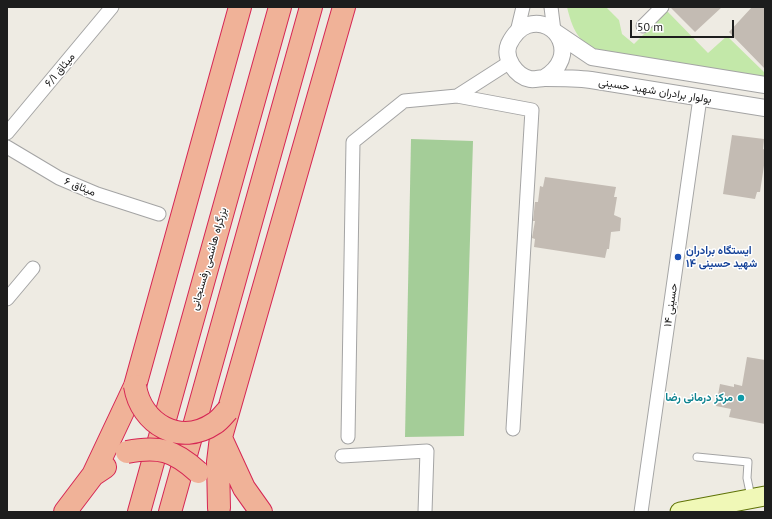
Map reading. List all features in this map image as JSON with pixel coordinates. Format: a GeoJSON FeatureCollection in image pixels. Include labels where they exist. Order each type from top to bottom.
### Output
{"type":"FeatureCollection","features":[{"type":"Feature","properties":{"kind":"highway"},"geometry":{"type":"LineString","coordinates":[[65,510],[93,475],[135,386],[240,7]]}},
{"type":"Feature","properties":{"kind":"highway","name":"بزرگراه هاشمی رفسنجانی"},"geometry":{"type":"LineString","coordinates":[[139,512],[280,7]]}},
{"type":"Feature","properties":{"kind":"highway"},"geometry":{"type":"LineString","coordinates":[[170,512],[311,7]]}},
{"type":"Feature","properties":{"kind":"highway"},"geometry":{"type":"LineString","coordinates":[[220,510],[218,462],[221,437],[344,9]]}},
{"type":"Feature","properties":{"kind":"highway"},"geometry":{"type":"LineString","coordinates":[[135,386],[137,396],[146,414],[162,427],[180,433],[198,431],[215,423],[228,410]]}},
{"type":"Feature","properties":{"kind":"highway"},"geometry":{"type":"LineString","coordinates":[[221,437],[244,488],[261,512]]}},
{"type":"Feature","properties":{"kind":"highway"},"geometry":{"type":"LineString","coordinates":[[93,475],[127,452],[146,448],[166,450],[184,459],[198,472],[220,510]]}},
{"type":"Feature","properties":{"kind":"main road"},"geometry":{"type":"LineString","coordinates":[[680,512],[759,497]]}},
{"type":"Feature","properties":{"kind":"street","name":"میثاق ۶/۱"},"geometry":{"type":"LineString","coordinates":[[7,133],[112,7]]}},
{"type":"Feature","properties":{"kind":"street"},"geometry":{"type":"LineString","coordinates":[[523,7],[517,32],[508,46],[510,62],[518,73],[530,79],[544,78],[554,72],[561,63],[563,52],[561,40],[554,31],[551,7]]}},
{"type":"Feature","properties":{"kind":"street"},"geometry":{"type":"LineString","coordinates":[[643,26],[662,7]]}},
{"type":"Feature","properties":{"kind":"street"},"geometry":{"type":"LineString","coordinates":[[517,32],[529,25],[542,25],[554,31],[592,57],[765,85]]}},
{"type":"Feature","properties":{"kind":"street"},"geometry":{"type":"LineString","coordinates":[[457,96],[510,62]]}},
{"type":"Feature","properties":{"kind":"street","name":"بولوار برادران شهید حسینی"},"geometry":{"type":"LineString","coordinates":[[544,78],[588,80],[765,108]]}},
{"type":"Feature","properties":{"kind":"street"},"geometry":{"type":"LineString","coordinates":[[348,437],[353,142],[404,101],[457,96],[532,110],[513,429]]}},
{"type":"Feature","properties":{"kind":"street","name":"حسینی ۱۴"},"geometry":{"type":"LineString","coordinates":[[641,512],[700,98]]}},
{"type":"Feature","properties":{"kind":"street","name":"میثاق ۶"},"geometry":{"type":"LineString","coordinates":[[7,147],[59,178],[97,194],[159,214]]}},
{"type":"Feature","properties":{"kind":"street"},"geometry":{"type":"LineString","coordinates":[[7,299],[33,268]]}},
{"type":"Feature","properties":{"kind":"street"},"geometry":{"type":"LineString","coordinates":[[342,456],[427,451],[425,512]]}},
{"type":"Feature","properties":{"kind":"lane"},"geometry":{"type":"LineString","coordinates":[[697,457],[748,462],[747,478],[750,497],[759,497]]}},
{"type":"Feature","properties":{"kind":"green space"},"geometry":{"type":"Polygon","coordinates":[[[567,7],[606,7],[619,20],[622,34],[634,44],[667,11],[708,53],[727,36],[765,73],[765,77],[605,57],[590,47],[579,37],[572,25],[567,7]]]}},
{"type":"Feature","properties":{"kind":"green space"},"geometry":{"type":"Polygon","coordinates":[[[411,139],[473,141],[464,436],[405,437],[411,139]]]}},
{"type":"Feature","properties":{"kind":"building"},"geometry":{"type":"Polygon","coordinates":[[[670,7],[722,7],[695,32],[670,7]]]}},
{"type":"Feature","properties":{"kind":"building"},"geometry":{"type":"Polygon","coordinates":[[[752,7],[765,7],[765,69],[729,32],[752,7]]]}},
{"type":"Feature","properties":{"kind":"building"},"geometry":{"type":"Polygon","coordinates":[[[732,135],[764,139],[763,149],[765,150],[765,159],[760,192],[757,192],[755,199],[723,194],[732,135]]]}},
{"type":"Feature","properties":{"kind":"building"},"geometry":{"type":"Polygon","coordinates":[[[545,177],[616,187],[614,197],[617,197],[614,215],[621,218],[620,231],[611,232],[609,249],[607,249],[605,258],[534,247],[535,239],[532,238],[535,221],[533,221],[535,202],[538,202],[540,186],[543,187],[545,177]]]}},
{"type":"Feature","properties":{"kind":"building","name":"مرکز درمانی رضا"},"geometry":{"type":"Polygon","coordinates":[[[747,357],[765,360],[765,424],[729,417],[731,409],[716,406],[720,384],[734,387],[734,384],[742,386],[747,357]]]}},
{"type":"Feature","properties":{"kind":"place","name":"ایستگاه برادران شهید حسینی ۱۴"},"geometry":{"type":"Point","coordinates":[678,257]}},
{"type":"Feature","properties":{"kind":"place","name":"مرکز درمانی رضا"},"geometry":{"type":"Point","coordinates":[741,398]}}]}
